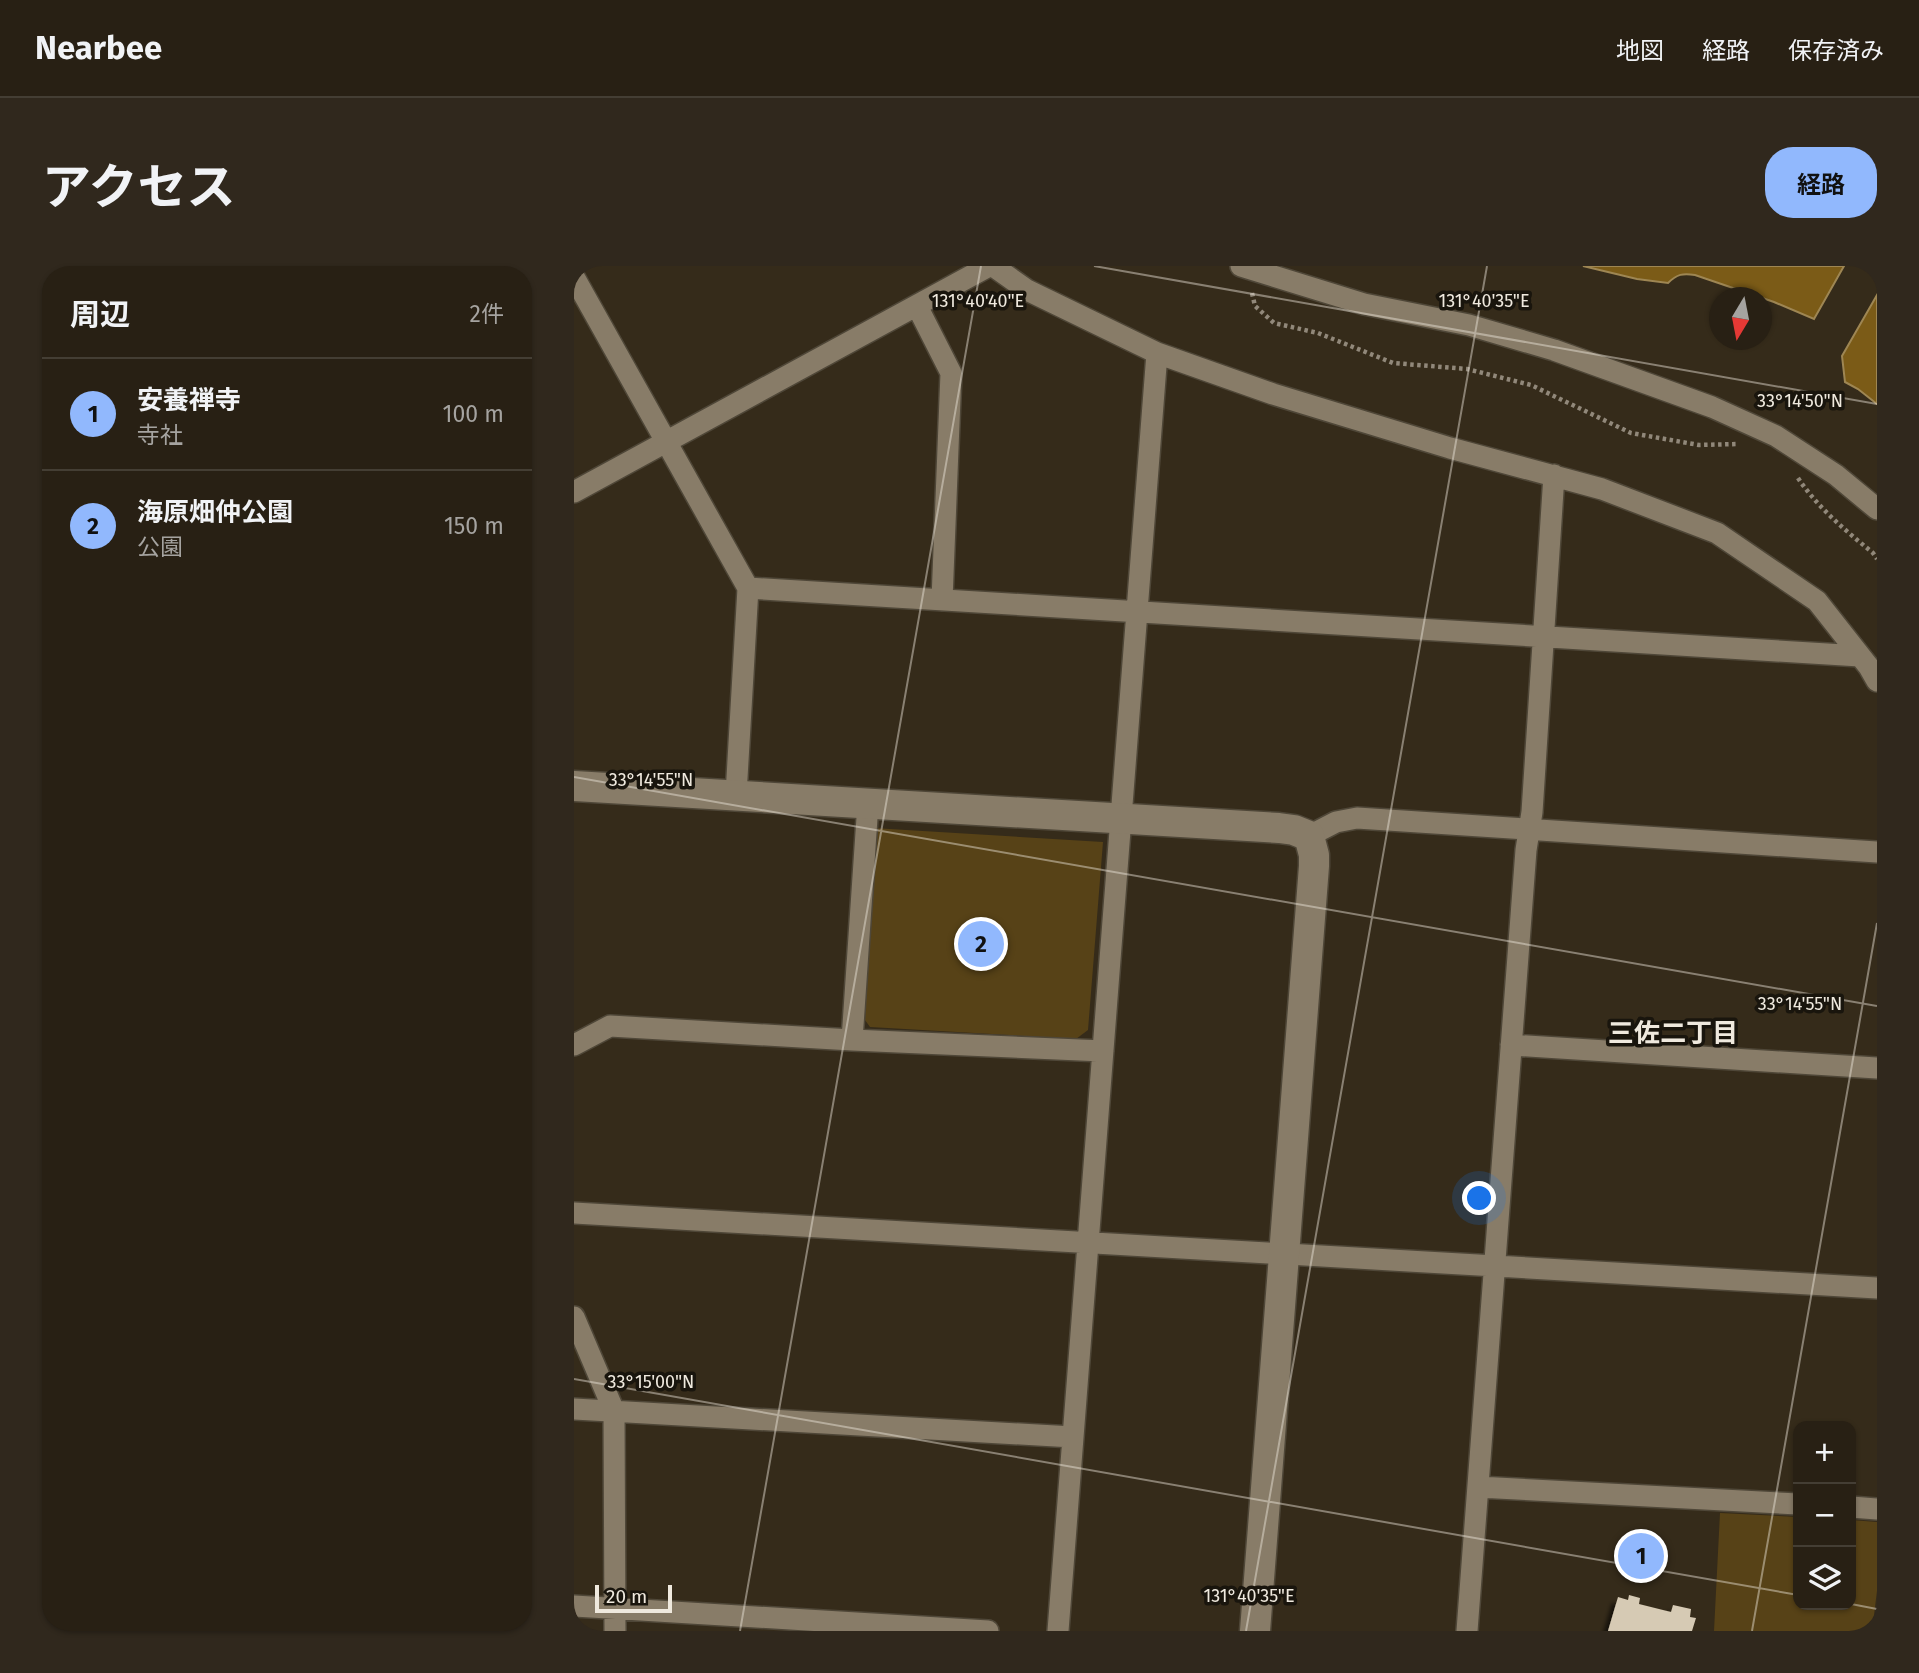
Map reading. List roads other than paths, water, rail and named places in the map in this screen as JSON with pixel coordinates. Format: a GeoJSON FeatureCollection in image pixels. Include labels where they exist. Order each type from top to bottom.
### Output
{"type":"FeatureCollection","features":[{"type":"Feature","properties":{"kind":"street"},"geometry":{"type":"LineString","coordinates":[[574,492],[991,266],[1027,290],[1157,353],[1273,394],[1425,441],[1602,489],[1717,533],[1816,601],[1877,681]]}},
{"type":"Feature","properties":{"kind":"street"},"geometry":{"type":"LineString","coordinates":[[1244,267],[1364,303],[1469,325],[1542,346],[1645,381],[1776,436],[1836,475],[1877,509]]}},
{"type":"Feature","properties":{"kind":"street"},"geometry":{"type":"LineString","coordinates":[[574,278],[748,588],[736,795]]}},
{"type":"Feature","properties":{"kind":"street"},"geometry":{"type":"LineString","coordinates":[[916,306],[951,373],[942,600]]}},
{"type":"Feature","properties":{"kind":"street"},"geometry":{"type":"LineString","coordinates":[[1058,1631],[1157,353]]}},
{"type":"Feature","properties":{"kind":"street"},"geometry":{"type":"LineString","coordinates":[[1467,1631],[1544,636],[1554,475]]}},
{"type":"Feature","properties":{"kind":"street"},"geometry":{"type":"LineString","coordinates":[[748,588],[1860,656]]}},
{"type":"Feature","properties":{"kind":"street"},"geometry":{"type":"LineString","coordinates":[[574,786],[1279,828],[1309,836],[1336,822],[1357,818],[1877,852]]}},
{"type":"Feature","properties":{"kind":"street"},"geometry":{"type":"LineString","coordinates":[[852,1040],[868,803]]}},
{"type":"Feature","properties":{"kind":"street"},"geometry":{"type":"LineString","coordinates":[[1255,1631],[1314,866],[1309,836]]}},
{"type":"Feature","properties":{"kind":"street"},"geometry":{"type":"LineString","coordinates":[[574,1045],[610,1026],[1103,1051]]}},
{"type":"Feature","properties":{"kind":"street"},"geometry":{"type":"LineString","coordinates":[[1511,1045],[1877,1068]]}},
{"type":"Feature","properties":{"kind":"street"},"geometry":{"type":"LineString","coordinates":[[574,1213],[1877,1289]]}},
{"type":"Feature","properties":{"kind":"street"},"geometry":{"type":"LineString","coordinates":[[574,1317],[614,1411],[615,1631]]}},
{"type":"Feature","properties":{"kind":"street"},"geometry":{"type":"LineString","coordinates":[[574,1409],[1073,1437]]}},
{"type":"Feature","properties":{"kind":"street"},"geometry":{"type":"LineString","coordinates":[[1478,1487],[1793,1504]]}},
{"type":"Feature","properties":{"kind":"street"},"geometry":{"type":"LineString","coordinates":[[1856,1507],[1877,1509]]}},
{"type":"Feature","properties":{"kind":"street"},"geometry":{"type":"LineString","coordinates":[[574,1606],[988,1631]]}},
{"type":"Feature","properties":{"kind":"place","name":"海原畑仲公園"},"geometry":{"type":"Point","coordinates":[981,944]}},
{"type":"Feature","properties":{"kind":"place","name":"安養禅寺"},"geometry":{"type":"Point","coordinates":[1641,1556]}},
{"type":"Feature","properties":{"kind":"district","name":"三佐二丁目"},"geometry":{"type":"Point","coordinates":[1673,1033]}}]}
